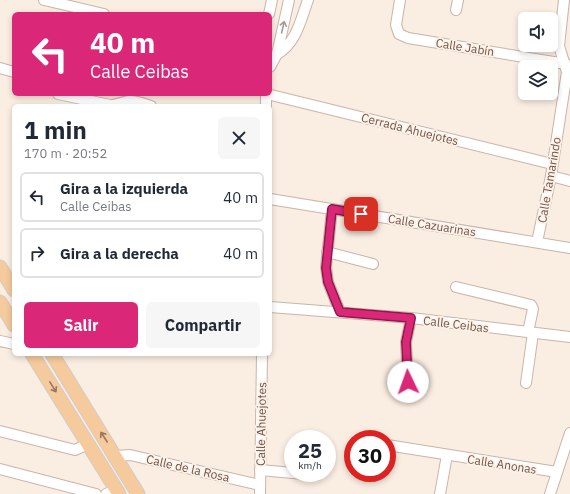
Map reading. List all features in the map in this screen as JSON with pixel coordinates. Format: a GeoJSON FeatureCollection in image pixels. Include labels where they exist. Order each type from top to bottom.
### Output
{"type":"FeatureCollection","features":[{"type":"Feature","properties":{"kind":"main road"},"geometry":{"type":"LineString","coordinates":[[0,267],[12,287]]}},
{"type":"Feature","properties":{"kind":"main road"},"geometry":{"type":"LineString","coordinates":[[0,302],[12,322]]}},
{"type":"Feature","properties":{"kind":"main road"},"geometry":{"type":"LineString","coordinates":[[33,356],[88,444],[114,492]]}},
{"type":"Feature","properties":{"kind":"main road"},"geometry":{"type":"LineString","coordinates":[[53,356],[138,494]]}},
{"type":"Feature","properties":{"kind":"main road"},"geometry":{"type":"LineString","coordinates":[[66,408],[89,432],[128,494]]}},
{"type":"Feature","properties":{"kind":"street"},"geometry":{"type":"LineString","coordinates":[[44,0],[95,12]]}},
{"type":"Feature","properties":{"kind":"street"},"geometry":{"type":"LineString","coordinates":[[269,12],[272,0]]}},
{"type":"Feature","properties":{"kind":"street"},"geometry":{"type":"LineString","coordinates":[[273,53],[289,0]]}},
{"type":"Feature","properties":{"kind":"street"},"geometry":{"type":"LineString","coordinates":[[273,53],[286,49],[292,42],[308,0]]}},
{"type":"Feature","properties":{"kind":"street","name":"Calle Jabín"},"geometry":{"type":"LineString","coordinates":[[400,0],[396,25],[399,34],[408,38],[566,58]]}},
{"type":"Feature","properties":{"kind":"street","name":"Calle Tamarindo"},"geometry":{"type":"LineString","coordinates":[[537,242],[568,72],[566,58],[559,46],[564,0]]}},
{"type":"Feature","properties":{"kind":"street"},"geometry":{"type":"LineString","coordinates":[[0,68],[12,71]]}},
{"type":"Feature","properties":{"kind":"street","name":"Cerrada Ahuejotes"},"geometry":{"type":"LineString","coordinates":[[272,95],[552,164]]}},
{"type":"Feature","properties":{"kind":"street"},"geometry":{"type":"LineString","coordinates":[[67,96],[105,104]]}},
{"type":"Feature","properties":{"kind":"street"},"geometry":{"type":"LineString","coordinates":[[119,104],[122,102],[131,101],[143,104]]}},
{"type":"Feature","properties":{"kind":"street"},"geometry":{"type":"LineString","coordinates":[[550,176],[570,181]]}},
{"type":"Feature","properties":{"kind":"street","name":"Calle Cazuarinas"},"geometry":{"type":"LineString","coordinates":[[272,199],[570,248]]}},
{"type":"Feature","properties":{"kind":"street"},"geometry":{"type":"LineString","coordinates":[[332,209],[327,252],[328,282],[340,312]]}},
{"type":"Feature","properties":{"kind":"street"},"geometry":{"type":"LineString","coordinates":[[327,252],[373,264]]}},
{"type":"Feature","properties":{"kind":"street"},"geometry":{"type":"LineString","coordinates":[[456,287],[531,305],[532,309],[526,383]]}},
{"type":"Feature","properties":{"kind":"street","name":"Calle Ceibas"},"geometry":{"type":"LineString","coordinates":[[272,307],[411,318],[570,337]]}},
{"type":"Feature","properties":{"kind":"street"},"geometry":{"type":"LineString","coordinates":[[408,382],[406,342],[411,318]]}},
{"type":"Feature","properties":{"kind":"street"},"geometry":{"type":"LineString","coordinates":[[0,341],[12,344]]}},
{"type":"Feature","properties":{"kind":"street","name":"Calle Ahuejotes"},"geometry":{"type":"LineString","coordinates":[[260,490],[262,356]]}},
{"type":"Feature","properties":{"kind":"street"},"geometry":{"type":"LineString","coordinates":[[0,431],[75,450],[88,444]]}},
{"type":"Feature","properties":{"kind":"street"},"geometry":{"type":"LineString","coordinates":[[550,494],[570,433]]}},
{"type":"Feature","properties":{"kind":"street","name":"Calle Anonas"},"geometry":{"type":"LineString","coordinates":[[396,446],[557,472]]}},
{"type":"Feature","properties":{"kind":"street","name":"Calle de la Rosa"},"geometry":{"type":"LineString","coordinates":[[116,456],[130,455],[260,490]]}},
{"type":"Feature","properties":{"kind":"street"},"geometry":{"type":"LineString","coordinates":[[440,494],[447,455]]}},
{"type":"Feature","properties":{"kind":"street"},"geometry":{"type":"LineString","coordinates":[[0,469],[96,494]]}},
{"type":"Feature","properties":{"kind":"street"},"geometry":{"type":"LineString","coordinates":[[260,470],[284,472]]}},
{"type":"Feature","properties":{"kind":"route"},"geometry":{"type":"LineString","coordinates":[[361,214],[332,209],[326,268],[328,282],[340,312],[411,318],[406,342],[408,382]]}}]}
